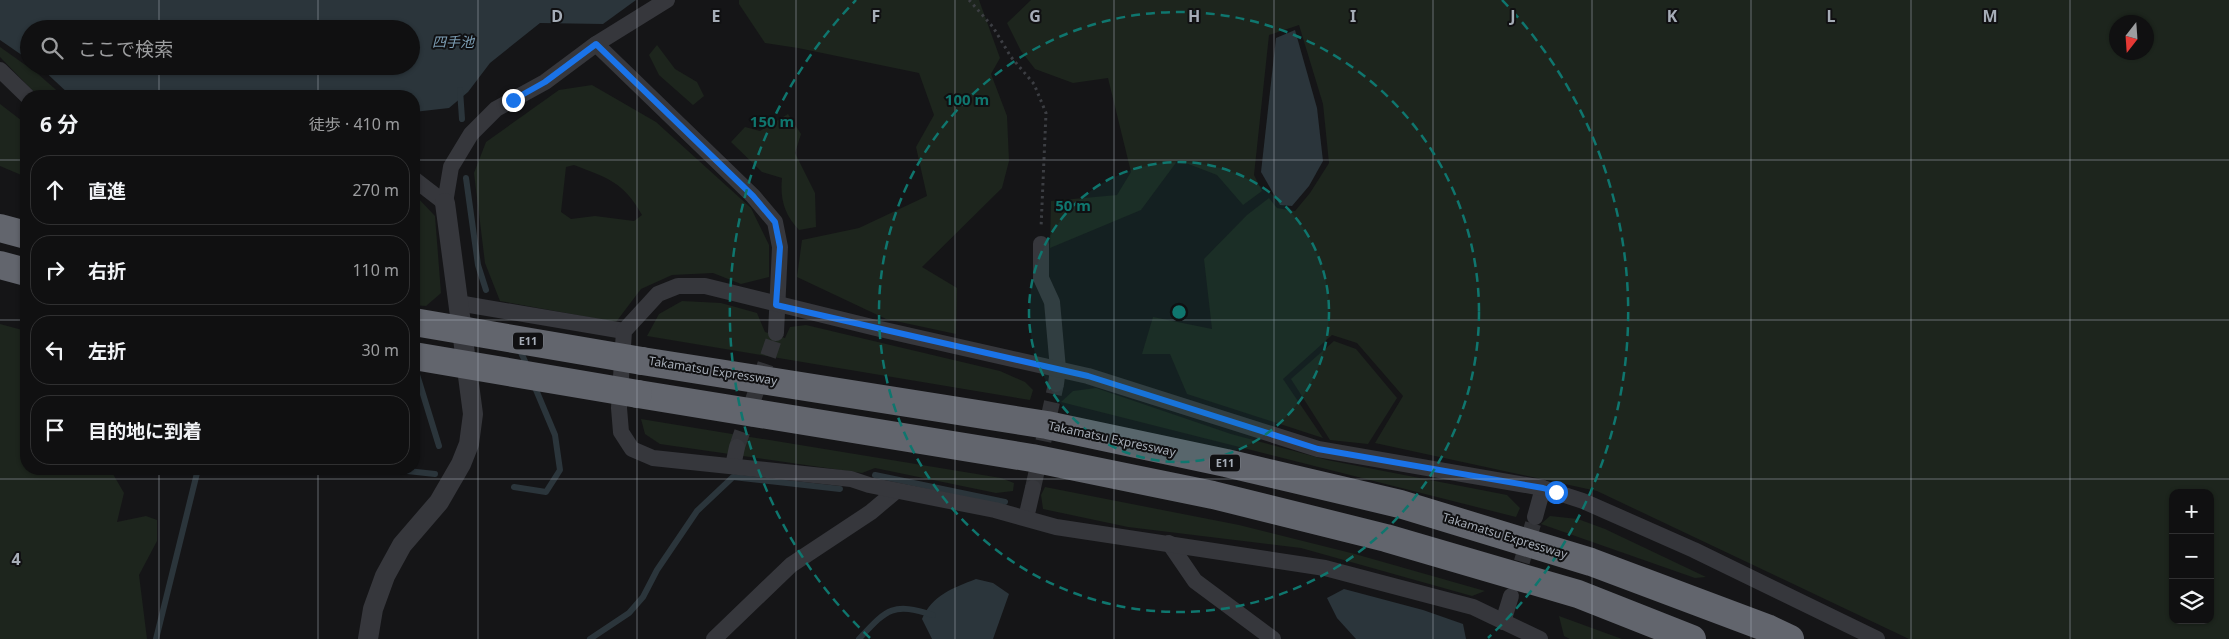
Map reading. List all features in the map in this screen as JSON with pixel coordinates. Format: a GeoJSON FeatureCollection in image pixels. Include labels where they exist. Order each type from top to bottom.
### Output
{"type":"FeatureCollection","features":[{"type":"Feature","properties":{"kind":"highway"},"geometry":{"type":"LineString","coordinates":[[0,228],[20,233]]}},
{"type":"Feature","properties":{"kind":"highway"},"geometry":{"type":"LineString","coordinates":[[0,265],[20,270]]}},
{"type":"Feature","properties":{"kind":"highway","name":"Takamatsu Expressway"},"geometry":{"type":"LineString","coordinates":[[420,323],[642,361],[1046,425],[1226,463],[1391,502],[1591,562],[1767,628],[1790,639]]}},
{"type":"Feature","properties":{"kind":"highway"},"geometry":{"type":"LineString","coordinates":[[420,357],[1032,458],[1213,496],[1386,538],[1578,594],[1692,639]]}},
{"type":"Feature","properties":{"kind":"street"},"geometry":{"type":"LineString","coordinates":[[368,639],[373,609],[385,576],[402,545],[439,502],[461,464],[469,444],[473,414],[445,203],[450,167],[471,134],[496,109],[545,82],[596,44],[667,0]]}},
{"type":"Feature","properties":{"kind":"street"},"geometry":{"type":"LineString","coordinates":[[596,44],[753,196],[775,222],[780,247],[776,333]]}},
{"type":"Feature","properties":{"kind":"street"},"geometry":{"type":"LineString","coordinates":[[0,70],[21,90]]}},
{"type":"Feature","properties":{"kind":"street"},"geometry":{"type":"LineString","coordinates":[[420,184],[445,203]]}},
{"type":"Feature","properties":{"kind":"street"},"geometry":{"type":"LineString","coordinates":[[1040,244],[1041,278],[1052,302],[1057,377]]}},
{"type":"Feature","properties":{"kind":"street"},"geometry":{"type":"LineString","coordinates":[[1540,639],[1473,607],[1325,568],[1056,527],[995,510],[896,491],[851,479],[653,458],[632,449],[621,432],[619,408],[624,331],[658,294],[678,286],[706,286],[1057,377],[1088,376],[1318,449],[1543,488],[1584,501],[1694,550],[1877,639]]}},
{"type":"Feature","properties":{"kind":"street"},"geometry":{"type":"LineString","coordinates":[[458,303],[624,331]]}},
{"type":"Feature","properties":{"kind":"street"},"geometry":{"type":"LineString","coordinates":[[733,466],[737,447]]}},
{"type":"Feature","properties":{"kind":"street"},"geometry":{"type":"LineString","coordinates":[[1026,518],[1033,488]]}},
{"type":"Feature","properties":{"kind":"street"},"geometry":{"type":"LineString","coordinates":[[1535,517],[1543,488]]}},
{"type":"Feature","properties":{"kind":"street"},"geometry":{"type":"LineString","coordinates":[[714,639],[791,565],[871,512],[896,491]]}},
{"type":"Feature","properties":{"kind":"street"},"geometry":{"type":"LineString","coordinates":[[1169,543],[1195,581],[1273,639]]}},
{"type":"Feature","properties":{"kind":"street"},"geometry":{"type":"LineString","coordinates":[[1503,622],[1512,596]]}},
{"type":"Feature","properties":{"kind":"path"},"geometry":{"type":"LineString","coordinates":[[969,0],[993,26],[1011,57],[1034,84],[1046,113],[1040,244]]}},
{"type":"Feature","properties":{"kind":"shaded area"},"geometry":{"type":"Polygon","coordinates":[[[739,0],[979,0],[1000,58],[991,74],[1007,116],[1009,161],[1002,188],[922,267],[957,288],[956,334],[886,319],[797,277],[802,240],[859,228],[927,196],[916,147],[934,115],[919,73],[765,43],[739,4],[739,0]]]}},
{"type":"Feature","properties":{"kind":"shaded area"},"geometry":{"type":"Polygon","coordinates":[[[1031,0],[2229,0],[2229,639],[1909,639],[1597,491],[1375,443],[1403,396],[1357,343],[1332,335],[1283,379],[1323,438],[1187,394],[1170,354],[1142,354],[1153,317],[1212,329],[1204,259],[1247,215],[1269,198],[1277,208],[1295,211],[1310,193],[1329,163],[1323,104],[1299,25],[1269,35],[1254,175],[1262,191],[1243,205],[1217,175],[1178,160],[1141,210],[1050,248],[1051,201],[1117,195],[1131,172],[1108,78],[1073,83],[1035,69],[1021,51],[1007,23],[1031,0]]]}},
{"type":"Feature","properties":{"kind":"shaded area"},"geometry":{"type":"Polygon","coordinates":[[[657,45],[675,69],[697,82],[704,96],[693,105],[659,75],[649,55],[657,45]]]}},
{"type":"Feature","properties":{"kind":"shaded area"},"geometry":{"type":"Polygon","coordinates":[[[0,47],[20,61],[20,75],[39,75],[56,90],[32,90],[0,57],[0,47]]]}},
{"type":"Feature","properties":{"kind":"shaded area"},"geometry":{"type":"Polygon","coordinates":[[[592,85],[656,122],[751,208],[769,245],[769,277],[741,284],[713,273],[672,275],[641,289],[616,322],[500,301],[485,263],[474,173],[486,142],[559,90],[592,85]],[[574,165],[566,167],[561,212],[571,219],[595,216],[634,221],[642,215],[628,195],[613,182],[574,165]]]}},
{"type":"Feature","properties":{"kind":"shaded area"},"geometry":{"type":"Polygon","coordinates":[[[0,104],[20,119],[20,174],[0,166],[0,104]]]}},
{"type":"Feature","properties":{"kind":"shaded area"},"geometry":{"type":"Polygon","coordinates":[[[788,114],[801,134],[795,153],[815,193],[816,227],[799,230],[784,206],[782,178],[762,172],[731,142],[745,127],[760,131],[788,114]]]}},
{"type":"Feature","properties":{"kind":"shaded area"},"geometry":{"type":"Polygon","coordinates":[[[420,200],[435,216],[441,293],[426,306],[420,306],[420,200]]]}},
{"type":"Feature","properties":{"kind":"shaded area"},"geometry":{"type":"Polygon","coordinates":[[[682,301],[721,303],[757,313],[765,332],[785,338],[790,327],[806,325],[1000,371],[1025,382],[1033,390],[1030,400],[647,336],[659,314],[682,301]]]}},
{"type":"Feature","properties":{"kind":"shaded area"},"geometry":{"type":"Polygon","coordinates":[[[0,324],[20,329],[20,475],[114,475],[124,493],[117,522],[146,516],[157,520],[157,541],[139,575],[147,639],[0,639],[0,324]]]}},
{"type":"Feature","properties":{"kind":"shaded area"},"geometry":{"type":"Polygon","coordinates":[[[1334,341],[1356,349],[1397,398],[1368,444],[1330,440],[1291,379],[1334,341]]]}},
{"type":"Feature","properties":{"kind":"shaded area"},"geometry":{"type":"Polygon","coordinates":[[[1096,388],[1231,434],[1327,460],[1507,495],[1520,508],[1516,517],[1061,402],[1073,391],[1096,388]]]}},
{"type":"Feature","properties":{"kind":"shaded area"},"geometry":{"type":"Polygon","coordinates":[[[641,419],[1001,478],[1014,483],[1013,491],[996,493],[875,468],[862,473],[660,444],[645,434],[641,419]]]}},
{"type":"Feature","properties":{"kind":"shaded area"},"geometry":{"type":"Polygon","coordinates":[[[1045,487],[1239,525],[1355,554],[1485,591],[1472,596],[1301,548],[1128,527],[1043,509],[1041,495],[1045,487]]]}},
{"type":"Feature","properties":{"kind":"shaded area"},"geometry":{"type":"Polygon","coordinates":[[[1550,516],[1578,519],[1605,529],[1706,577],[1695,578],[1541,524],[1550,516]]]}},
{"type":"Feature","properties":{"kind":"shaded area"},"geometry":{"type":"Polygon","coordinates":[[[1559,616],[1622,639],[1570,639],[1564,636],[1559,616]]]}},
{"type":"Feature","properties":{"kind":"water","name":"四手池"},"geometry":{"type":"Polygon","coordinates":[[[0,0],[636,0],[603,24],[540,23],[490,63],[468,92],[449,108],[420,111],[420,90],[65,90],[49,75],[420,75],[420,20],[20,20],[20,54],[0,40],[0,0]]]}},
{"type":"Feature","properties":{"kind":"water"},"geometry":{"type":"Polygon","coordinates":[[[1295,30],[1317,108],[1323,161],[1309,186],[1292,206],[1280,205],[1261,172],[1276,38],[1295,30]]]}},
{"type":"Feature","properties":{"kind":"water"},"geometry":{"type":"Polygon","coordinates":[[[976,579],[993,583],[1009,594],[993,639],[932,639],[922,619],[931,604],[944,593],[976,579]]]}},
{"type":"Feature","properties":{"kind":"water"},"geometry":{"type":"Polygon","coordinates":[[[1344,589],[1423,610],[1463,624],[1466,639],[1356,639],[1337,618],[1327,598],[1344,589]]]}},
{"type":"Feature","properties":{"kind":"waterway"},"geometry":{"type":"LineString","coordinates":[[460,90],[462,119]]}},
{"type":"Feature","properties":{"kind":"waterway"},"geometry":{"type":"LineString","coordinates":[[466,178],[478,265],[486,290]]}},
{"type":"Feature","properties":{"kind":"waterway"},"geometry":{"type":"LineString","coordinates":[[519,348],[528,368]]}},
{"type":"Feature","properties":{"kind":"waterway"},"geometry":{"type":"LineString","coordinates":[[420,384],[439,446]]}},
{"type":"Feature","properties":{"kind":"waterway"},"geometry":{"type":"LineString","coordinates":[[514,487],[546,492],[560,470],[555,435],[534,385]]}},
{"type":"Feature","properties":{"kind":"waterway"},"geometry":{"type":"LineString","coordinates":[[420,472],[435,474]]}},
{"type":"Feature","properties":{"kind":"waterway"},"geometry":{"type":"LineString","coordinates":[[156,639],[197,475]]}},
{"type":"Feature","properties":{"kind":"waterway"},"geometry":{"type":"LineString","coordinates":[[875,475],[1005,502]]}},
{"type":"Feature","properties":{"kind":"waterway"},"geometry":{"type":"LineString","coordinates":[[590,639],[629,613],[643,597],[657,570],[697,511],[733,477],[840,489]]}},
{"type":"Feature","properties":{"kind":"waterway"},"geometry":{"type":"LineString","coordinates":[[859,639],[877,621],[891,611],[908,609],[933,615]]}},
{"type":"Feature","properties":{"kind":"tunnel"},"geometry":{"type":"LineString","coordinates":[[737,447],[776,333]]}},
{"type":"Feature","properties":{"kind":"tunnel"},"geometry":{"type":"LineString","coordinates":[[1033,488],[1056,384]]}},
{"type":"Feature","properties":{"kind":"tunnel"},"geometry":{"type":"LineString","coordinates":[[1515,585],[1535,517]]}},
{"type":"Feature","properties":{"kind":"route"},"geometry":{"type":"LineString","coordinates":[[513,100],[545,82],[596,44],[753,196],[775,222],[780,247],[776,305],[1088,376],[1318,449],[1543,488],[1556,492]]}}]}
